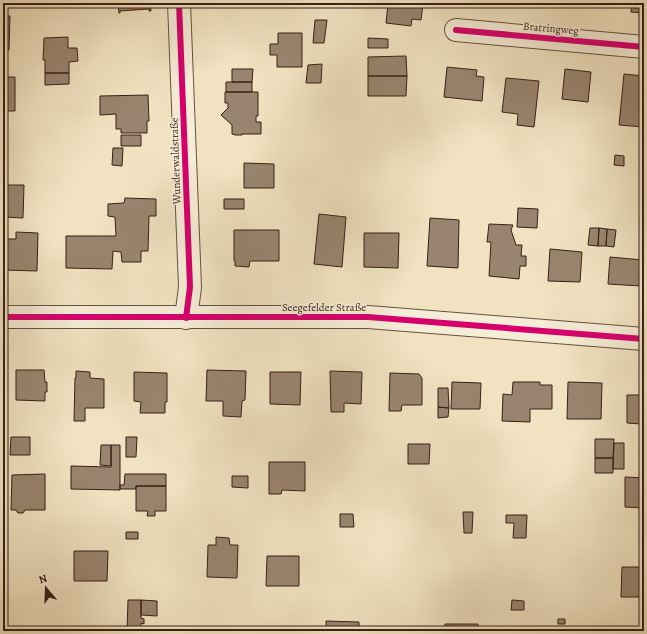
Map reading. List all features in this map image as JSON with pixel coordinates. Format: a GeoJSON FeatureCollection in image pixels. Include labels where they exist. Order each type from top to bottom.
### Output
{"type":"FeatureCollection","features":[{"type":"Feature","properties":{"kind":"street","name":"Wunderwaldstraße"},"geometry":{"type":"LineString","coordinates":[[179,3],[190,287],[186,318]]}},
{"type":"Feature","properties":{"kind":"street","name":"Bratringweg"},"geometry":{"type":"LineString","coordinates":[[456,30],[644,47]]}},
{"type":"Feature","properties":{"kind":"street","name":"Seegefelder Straße"},"geometry":{"type":"LineString","coordinates":[[3,317],[368,317],[644,339]]}},
{"type":"Feature","properties":{"kind":"building"},"geometry":{"type":"Polygon","coordinates":[[[118,3],[150,3],[151,11],[149,11],[149,9],[120,11],[119,13],[118,3]]]}},
{"type":"Feature","properties":{"kind":"building"},"geometry":{"type":"Polygon","coordinates":[[[225,3],[253,3],[225,5],[225,3]]]}},
{"type":"Feature","properties":{"kind":"building"},"geometry":{"type":"Polygon","coordinates":[[[404,3],[423,3],[421,20],[412,19],[411,26],[386,23],[388,4],[404,5],[404,3]]]}},
{"type":"Feature","properties":{"kind":"building"},"geometry":{"type":"Polygon","coordinates":[[[632,3],[644,3],[644,13],[631,12],[632,3]]]}},
{"type":"Feature","properties":{"kind":"building"},"geometry":{"type":"Polygon","coordinates":[[[3,16],[10,16],[9,50],[3,50],[3,16]]]}},
{"type":"Feature","properties":{"kind":"building"},"geometry":{"type":"Polygon","coordinates":[[[315,20],[327,20],[324,43],[313,43],[315,20]]]}},
{"type":"Feature","properties":{"kind":"building"},"geometry":{"type":"Polygon","coordinates":[[[278,33],[302,33],[302,67],[277,67],[277,55],[270,55],[270,44],[278,44],[278,33]]]}},
{"type":"Feature","properties":{"kind":"building"},"geometry":{"type":"Polygon","coordinates":[[[68,37],[68,48],[77,48],[78,61],[69,62],[69,73],[45,73],[45,60],[43,60],[44,38],[68,37]]]}},
{"type":"Feature","properties":{"kind":"building"},"geometry":{"type":"Polygon","coordinates":[[[368,38],[388,39],[388,48],[368,48],[368,38]]]}},
{"type":"Feature","properties":{"kind":"building"},"geometry":{"type":"Polygon","coordinates":[[[406,56],[407,76],[368,76],[368,57],[406,56]]]}},
{"type":"Feature","properties":{"kind":"building"},"geometry":{"type":"Polygon","coordinates":[[[322,64],[321,83],[306,83],[308,65],[322,64]]]}},
{"type":"Feature","properties":{"kind":"building"},"geometry":{"type":"Polygon","coordinates":[[[447,67],[477,70],[476,76],[484,77],[482,101],[444,97],[447,67]]]}},
{"type":"Feature","properties":{"kind":"building"},"geometry":{"type":"Polygon","coordinates":[[[232,69],[253,69],[252,82],[232,82],[232,69]]]}},
{"type":"Feature","properties":{"kind":"building"},"geometry":{"type":"Polygon","coordinates":[[[565,69],[591,72],[588,102],[562,99],[565,69]]]}},
{"type":"Feature","properties":{"kind":"building"},"geometry":{"type":"Polygon","coordinates":[[[3,72],[4,77],[15,77],[15,111],[3,111],[3,72]]]}},
{"type":"Feature","properties":{"kind":"building"},"geometry":{"type":"Polygon","coordinates":[[[45,73],[69,73],[69,84],[45,85],[45,73]]]}},
{"type":"Feature","properties":{"kind":"building"},"geometry":{"type":"Polygon","coordinates":[[[624,74],[644,76],[644,127],[619,125],[624,74]]]}},
{"type":"Feature","properties":{"kind":"building"},"geometry":{"type":"Polygon","coordinates":[[[368,76],[407,76],[406,96],[368,96],[368,76]]]}},
{"type":"Feature","properties":{"kind":"building"},"geometry":{"type":"Polygon","coordinates":[[[506,78],[539,81],[534,127],[517,125],[518,114],[502,112],[506,78]]]}},
{"type":"Feature","properties":{"kind":"building"},"geometry":{"type":"Polygon","coordinates":[[[226,82],[252,82],[252,92],[226,92],[226,82]]]}},
{"type":"Feature","properties":{"kind":"building"},"geometry":{"type":"Polygon","coordinates":[[[225,92],[258,92],[258,116],[256,116],[256,122],[261,122],[261,134],[232,134],[232,125],[221,115],[228,108],[228,103],[225,103],[225,92]]]}},
{"type":"Feature","properties":{"kind":"building"},"geometry":{"type":"Polygon","coordinates":[[[148,95],[149,121],[147,121],[147,133],[121,133],[121,129],[116,129],[116,114],[100,115],[100,96],[148,95]]]}},
{"type":"Feature","properties":{"kind":"building"},"geometry":{"type":"Polygon","coordinates":[[[121,135],[141,135],[141,146],[121,146],[121,135]]]}},
{"type":"Feature","properties":{"kind":"building"},"geometry":{"type":"Polygon","coordinates":[[[113,148],[123,148],[122,166],[112,165],[113,148]]]}},
{"type":"Feature","properties":{"kind":"building"},"geometry":{"type":"Polygon","coordinates":[[[615,155],[624,156],[624,166],[614,165],[615,155]]]}},
{"type":"Feature","properties":{"kind":"building"},"geometry":{"type":"Polygon","coordinates":[[[244,163],[274,164],[274,188],[244,188],[244,163]]]}},
{"type":"Feature","properties":{"kind":"building"},"geometry":{"type":"Polygon","coordinates":[[[3,185],[24,185],[23,218],[3,217],[3,185]]]}},
{"type":"Feature","properties":{"kind":"building"},"geometry":{"type":"Polygon","coordinates":[[[125,198],[156,199],[156,216],[149,216],[148,251],[141,251],[141,262],[122,262],[121,252],[113,251],[112,269],[66,268],[66,236],[116,236],[115,217],[108,216],[108,204],[124,203],[125,198]]]}},
{"type":"Feature","properties":{"kind":"building"},"geometry":{"type":"Polygon","coordinates":[[[224,199],[244,199],[244,209],[224,209],[224,199]]]}},
{"type":"Feature","properties":{"kind":"building"},"geometry":{"type":"Polygon","coordinates":[[[518,208],[538,209],[537,228],[517,227],[518,208]]]}},
{"type":"Feature","properties":{"kind":"building"},"geometry":{"type":"Polygon","coordinates":[[[319,214],[346,217],[342,267],[314,264],[319,214]]]}},
{"type":"Feature","properties":{"kind":"building"},"geometry":{"type":"Polygon","coordinates":[[[430,218],[459,220],[458,268],[427,266],[430,218]]]}},
{"type":"Feature","properties":{"kind":"building"},"geometry":{"type":"Polygon","coordinates":[[[489,224],[513,225],[511,230],[516,245],[522,245],[521,256],[526,256],[526,266],[520,266],[519,279],[489,276],[491,242],[487,242],[489,224]]]}},
{"type":"Feature","properties":{"kind":"building"},"geometry":{"type":"Polygon","coordinates":[[[590,228],[599,228],[598,246],[588,245],[590,228]]]}},
{"type":"Feature","properties":{"kind":"building"},"geometry":{"type":"Polygon","coordinates":[[[599,228],[607,229],[606,246],[598,246],[599,228]]]}},
{"type":"Feature","properties":{"kind":"building"},"geometry":{"type":"Polygon","coordinates":[[[607,229],[616,230],[614,247],[606,246],[607,229]]]}},
{"type":"Feature","properties":{"kind":"building"},"geometry":{"type":"Polygon","coordinates":[[[234,230],[279,230],[279,261],[250,261],[249,267],[235,266],[234,230]]]}},
{"type":"Feature","properties":{"kind":"building"},"geometry":{"type":"Polygon","coordinates":[[[16,232],[38,233],[37,271],[3,270],[3,239],[16,239],[16,232]]]}},
{"type":"Feature","properties":{"kind":"building"},"geometry":{"type":"Polygon","coordinates":[[[364,233],[399,233],[398,268],[364,267],[364,233]]]}},
{"type":"Feature","properties":{"kind":"building"},"geometry":{"type":"Polygon","coordinates":[[[550,249],[582,252],[580,282],[548,281],[550,249]]]}},
{"type":"Feature","properties":{"kind":"building"},"geometry":{"type":"Polygon","coordinates":[[[610,257],[643,260],[641,286],[608,284],[610,257]]]}},
{"type":"Feature","properties":{"kind":"building"},"geometry":{"type":"Polygon","coordinates":[[[16,370],[44,370],[45,382],[47,382],[45,401],[16,400],[16,370]]]}},
{"type":"Feature","properties":{"kind":"building"},"geometry":{"type":"Polygon","coordinates":[[[207,370],[246,371],[245,400],[242,401],[241,417],[223,416],[223,401],[206,401],[207,370]]]}},
{"type":"Feature","properties":{"kind":"building"},"geometry":{"type":"Polygon","coordinates":[[[76,371],[90,372],[90,378],[104,379],[104,408],[85,408],[85,421],[74,421],[76,371]]]}},
{"type":"Feature","properties":{"kind":"building"},"geometry":{"type":"Polygon","coordinates":[[[330,371],[362,372],[361,404],[344,403],[344,412],[331,412],[330,371]]]}},
{"type":"Feature","properties":{"kind":"building"},"geometry":{"type":"Polygon","coordinates":[[[134,372],[167,373],[167,402],[165,402],[165,413],[140,413],[141,402],[134,401],[134,372]]]}},
{"type":"Feature","properties":{"kind":"building"},"geometry":{"type":"Polygon","coordinates":[[[270,372],[301,372],[300,405],[270,404],[270,372]]]}},
{"type":"Feature","properties":{"kind":"building"},"geometry":{"type":"Polygon","coordinates":[[[390,373],[419,374],[422,378],[422,405],[402,405],[401,411],[389,411],[390,373]]]}},
{"type":"Feature","properties":{"kind":"building"},"geometry":{"type":"Polygon","coordinates":[[[452,382],[481,383],[480,409],[451,409],[452,382]]]}},
{"type":"Feature","properties":{"kind":"building"},"geometry":{"type":"Polygon","coordinates":[[[513,382],[540,382],[540,385],[552,385],[552,409],[530,409],[530,422],[502,421],[503,394],[512,395],[513,382]]]}},
{"type":"Feature","properties":{"kind":"building"},"geometry":{"type":"Polygon","coordinates":[[[568,382],[602,383],[601,419],[567,419],[568,382]]]}},
{"type":"Feature","properties":{"kind":"building"},"geometry":{"type":"Polygon","coordinates":[[[438,388],[448,388],[449,408],[438,407],[438,388]]]}},
{"type":"Feature","properties":{"kind":"building"},"geometry":{"type":"Polygon","coordinates":[[[627,395],[644,395],[644,434],[640,434],[641,424],[627,423],[627,395]]]}},
{"type":"Feature","properties":{"kind":"building"},"geometry":{"type":"Polygon","coordinates":[[[438,407],[449,408],[448,417],[438,418],[438,407]]]}},
{"type":"Feature","properties":{"kind":"building"},"geometry":{"type":"Polygon","coordinates":[[[11,437],[30,437],[30,455],[10,455],[11,437]]]}},
{"type":"Feature","properties":{"kind":"building"},"geometry":{"type":"Polygon","coordinates":[[[126,437],[137,437],[136,457],[126,457],[126,437]]]}},
{"type":"Feature","properties":{"kind":"building"},"geometry":{"type":"Polygon","coordinates":[[[595,439],[614,439],[613,458],[595,458],[595,439]]]}},
{"type":"Feature","properties":{"kind":"building"},"geometry":{"type":"Polygon","coordinates":[[[614,443],[624,443],[624,469],[613,469],[614,443]]]}},
{"type":"Feature","properties":{"kind":"building"},"geometry":{"type":"Polygon","coordinates":[[[408,444],[430,444],[429,464],[408,464],[408,444]]]}},
{"type":"Feature","properties":{"kind":"building"},"geometry":{"type":"Polygon","coordinates":[[[101,445],[111,445],[111,466],[100,465],[101,445]]]}},
{"type":"Feature","properties":{"kind":"building"},"geometry":{"type":"Polygon","coordinates":[[[111,445],[120,445],[120,490],[71,489],[71,466],[111,467],[111,445]]]}},
{"type":"Feature","properties":{"kind":"building"},"geometry":{"type":"Polygon","coordinates":[[[595,458],[613,458],[613,473],[595,473],[595,458]]]}},
{"type":"Feature","properties":{"kind":"building"},"geometry":{"type":"Polygon","coordinates":[[[269,462],[305,462],[305,491],[282,490],[281,494],[269,494],[269,462]]]}},
{"type":"Feature","properties":{"kind":"building"},"geometry":{"type":"Polygon","coordinates":[[[45,474],[45,510],[25,510],[23,513],[18,513],[16,510],[11,510],[12,475],[45,474]]]}},
{"type":"Feature","properties":{"kind":"building"},"geometry":{"type":"Polygon","coordinates":[[[125,474],[166,474],[166,486],[136,486],[136,489],[120,489],[120,485],[124,485],[125,474]]]}},
{"type":"Feature","properties":{"kind":"building"},"geometry":{"type":"Polygon","coordinates":[[[232,476],[248,476],[248,488],[232,487],[232,476]]]}},
{"type":"Feature","properties":{"kind":"building"},"geometry":{"type":"Polygon","coordinates":[[[625,477],[644,478],[644,508],[625,507],[625,477]]]}},
{"type":"Feature","properties":{"kind":"building"},"geometry":{"type":"Polygon","coordinates":[[[136,486],[166,486],[166,511],[155,511],[155,516],[147,516],[148,511],[136,511],[136,486]]]}},
{"type":"Feature","properties":{"kind":"building"},"geometry":{"type":"Polygon","coordinates":[[[463,512],[473,512],[472,533],[464,533],[463,512]]]}},
{"type":"Feature","properties":{"kind":"building"},"geometry":{"type":"Polygon","coordinates":[[[340,514],[353,514],[354,527],[340,527],[340,514]]]}},
{"type":"Feature","properties":{"kind":"building"},"geometry":{"type":"Polygon","coordinates":[[[506,515],[527,515],[526,538],[513,538],[514,523],[506,523],[506,515]]]}},
{"type":"Feature","properties":{"kind":"building"},"geometry":{"type":"Polygon","coordinates":[[[126,532],[138,532],[138,539],[126,539],[126,532]]]}},
{"type":"Feature","properties":{"kind":"building"},"geometry":{"type":"Polygon","coordinates":[[[216,537],[229,538],[230,545],[238,545],[237,578],[207,577],[208,545],[216,545],[216,537]]]}},
{"type":"Feature","properties":{"kind":"building"},"geometry":{"type":"Polygon","coordinates":[[[74,551],[108,551],[107,581],[74,581],[74,551]]]}},
{"type":"Feature","properties":{"kind":"building"},"geometry":{"type":"Polygon","coordinates":[[[267,556],[299,556],[299,586],[266,586],[267,556]]]}},
{"type":"Feature","properties":{"kind":"building"},"geometry":{"type":"Polygon","coordinates":[[[622,567],[644,567],[644,597],[621,597],[622,567]]]}},
{"type":"Feature","properties":{"kind":"building"},"geometry":{"type":"Polygon","coordinates":[[[128,600],[141,600],[141,618],[144,619],[144,624],[141,623],[141,631],[127,631],[128,600]]]}},
{"type":"Feature","properties":{"kind":"building"},"geometry":{"type":"Polygon","coordinates":[[[141,600],[157,601],[157,616],[141,615],[141,600]]]}},
{"type":"Feature","properties":{"kind":"building"},"geometry":{"type":"Polygon","coordinates":[[[512,600],[524,601],[524,610],[511,610],[512,600]]]}},
{"type":"Feature","properties":{"kind":"building"},"geometry":{"type":"Polygon","coordinates":[[[558,619],[565,619],[565,624],[558,624],[558,619]]]}},
{"type":"Feature","properties":{"kind":"building"},"geometry":{"type":"Polygon","coordinates":[[[326,621],[359,622],[359,631],[326,631],[326,621]]]}},
{"type":"Feature","properties":{"kind":"building"},"geometry":{"type":"Polygon","coordinates":[[[445,624],[478,624],[478,631],[444,631],[445,624]]]}},
{"type":"Feature","properties":{"kind":"building"},"geometry":{"type":"Polygon","coordinates":[[[385,627],[418,627],[418,631],[385,631],[385,627]]]}},
{"type":"Feature","properties":{"kind":"cycle path"},"geometry":{"type":"LineString","coordinates":[[179,3],[190,287],[186,318]]}},
{"type":"Feature","properties":{"kind":"cycle path"},"geometry":{"type":"LineString","coordinates":[[456,30],[644,47]]}},
{"type":"Feature","properties":{"kind":"cycle path"},"geometry":{"type":"LineString","coordinates":[[3,317],[368,317],[644,339]]}}]}
